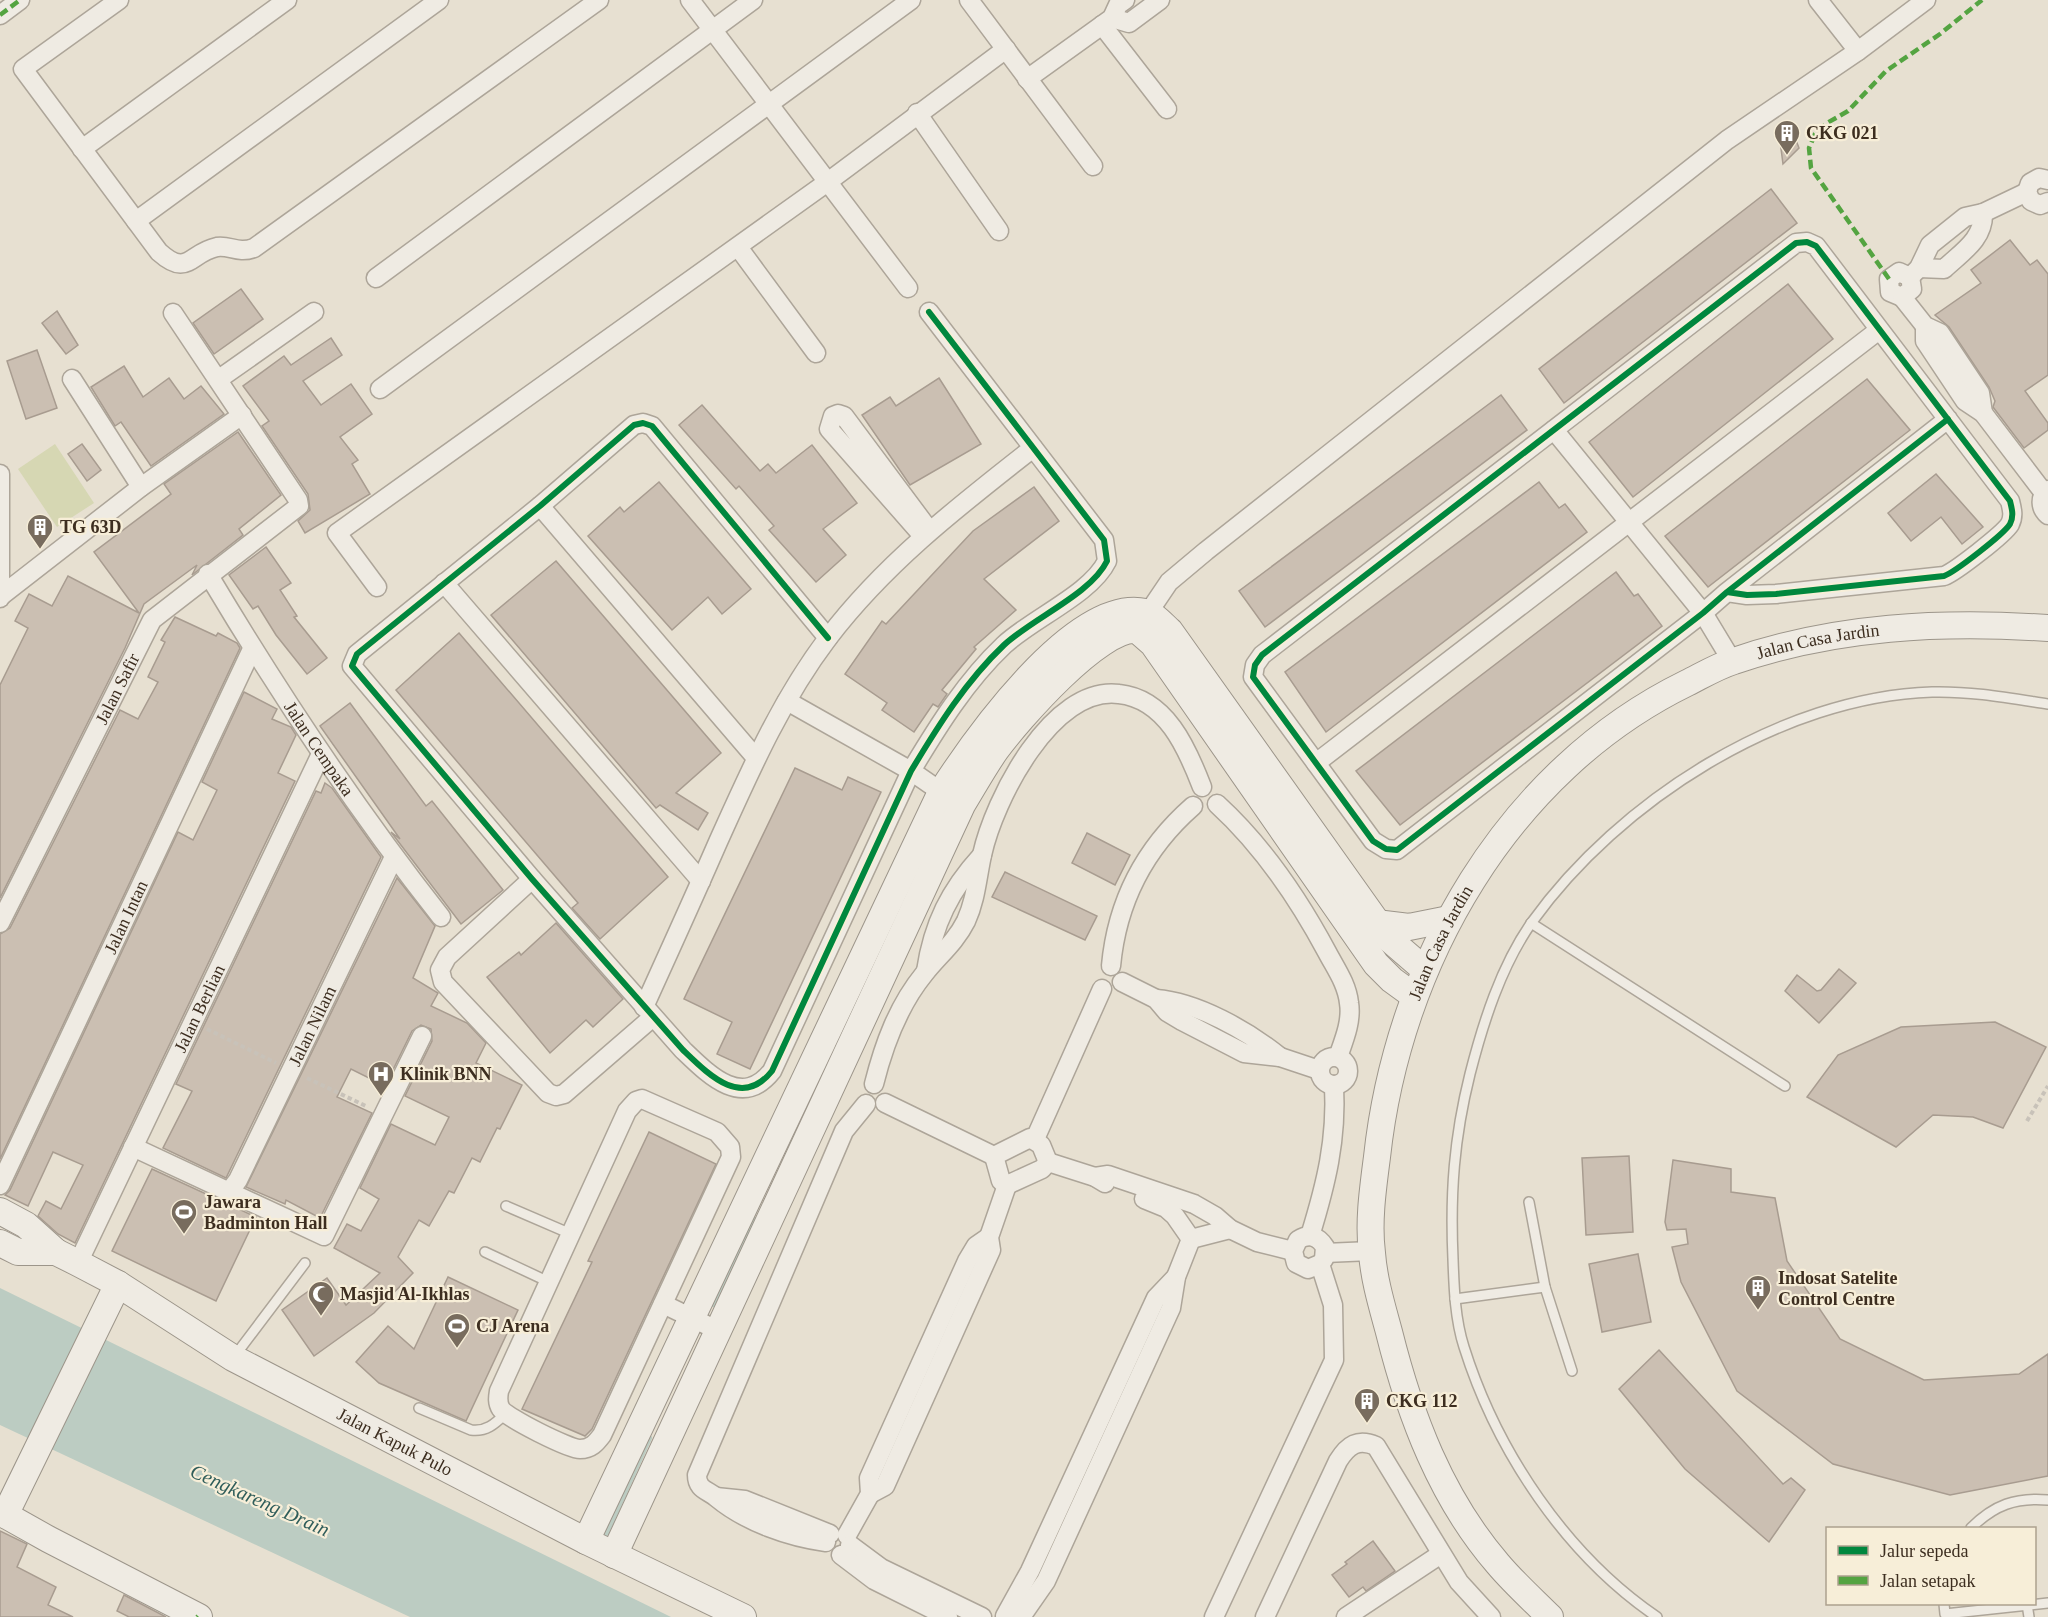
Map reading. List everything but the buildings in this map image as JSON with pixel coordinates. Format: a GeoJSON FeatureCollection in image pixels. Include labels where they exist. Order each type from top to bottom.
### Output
{"type":"FeatureCollection","features":[{"type":"Feature","properties":{"kind":"street"},"geometry":{"type":"LineString","coordinates":[[0,15],[20,0]]}},
{"type":"Feature","properties":{"kind":"street"},"geometry":{"type":"LineString","coordinates":[[119,0],[23,69],[159,252],[171,262],[183,265],[218,247],[243,252],[254,248],[599,0]]}},
{"type":"Feature","properties":{"kind":"street"},"geometry":{"type":"LineString","coordinates":[[82,148],[287,0]]}},
{"type":"Feature","properties":{"kind":"street"},"geometry":{"type":"LineString","coordinates":[[136,221],[439,0]]}},
{"type":"Feature","properties":{"kind":"street"},"geometry":{"type":"LineString","coordinates":[[690,0],[908,288]]}},
{"type":"Feature","properties":{"kind":"street"},"geometry":{"type":"LineString","coordinates":[[376,278],[753,0]]}},
{"type":"Feature","properties":{"kind":"street"},"geometry":{"type":"LineString","coordinates":[[380,389],[911,0]]}},
{"type":"Feature","properties":{"kind":"street"},"geometry":{"type":"LineString","coordinates":[[969,0],[1093,166]]}},
{"type":"Feature","properties":{"kind":"street"},"geometry":{"type":"LineString","coordinates":[[1027,79],[1107,21],[1118,5],[1125,0]]}},
{"type":"Feature","properties":{"kind":"street"},"geometry":{"type":"LineString","coordinates":[[1107,21],[1129,23],[1160,0]]}},
{"type":"Feature","properties":{"kind":"street"},"geometry":{"type":"LineString","coordinates":[[1818,0],[1858,51]]}},
{"type":"Feature","properties":{"kind":"street"},"geometry":{"type":"LineString","coordinates":[[614,1555],[962,805],[997,750],[1030,708],[1062,676],[1115,634],[1142,621],[1169,582],[1206,551],[1727,140],[1858,51],[1926,0]]}},
{"type":"Feature","properties":{"kind":"street"},"geometry":{"type":"LineString","coordinates":[[1107,21],[1167,109]]}},
{"type":"Feature","properties":{"kind":"street"},"geometry":{"type":"LineString","coordinates":[[377,587],[337,533],[829,182],[917,113],[1006,49]]}},
{"type":"Feature","properties":{"kind":"street"},"geometry":{"type":"LineString","coordinates":[[917,113],[999,231]]}},
{"type":"Feature","properties":{"kind":"street"},"geometry":{"type":"LineString","coordinates":[[2048,180],[2039,177],[2030,183],[2027,192],[2031,201],[2040,205],[2048,202]]}},
{"type":"Feature","properties":{"kind":"street"},"geometry":{"type":"LineString","coordinates":[[1915,272],[1930,245],[1965,217],[1983,213],[2027,192]]}},
{"type":"Feature","properties":{"kind":"street"},"geometry":{"type":"LineString","coordinates":[[1983,213],[1984,226],[1979,236],[1944,269],[1899,272],[1889,279],[1890,292],[1902,297],[1925,326],[1940,333],[1980,393],[1983,413],[2046,492],[2041,504],[2048,515]]}},
{"type":"Feature","properties":{"kind":"street"},"geometry":{"type":"LineString","coordinates":[[1727,592],[1747,595],[1819,591],[1944,576],[1955,571],[2010,525],[2013,513],[2010,501],[1948,419],[1816,246],[1807,242],[1796,243],[1262,655],[1255,665],[1253,677],[1373,841],[1386,849],[1397,850],[1703,613],[1727,592],[1948,419]]}},
{"type":"Feature","properties":{"kind":"street"},"geometry":{"type":"LineString","coordinates":[[738,247],[816,353]]}},
{"type":"Feature","properties":{"kind":"street"},"geometry":{"type":"LineString","coordinates":[[219,379],[314,312]]}},
{"type":"Feature","properties":{"kind":"street"},"geometry":{"type":"LineString","coordinates":[[828,638],[647,424],[634,425],[540,506],[357,654],[352,666],[532,879],[683,1050],[717,1079],[742,1089],[753,1088],[763,1083],[772,1071],[911,771],[951,707],[988,662],[1024,628],[1092,582],[1107,561],[1104,540],[929,312]]}},
{"type":"Feature","properties":{"kind":"street"},"geometry":{"type":"LineString","coordinates":[[0,597],[141,487],[242,415],[173,313]]}},
{"type":"Feature","properties":{"kind":"street"},"geometry":{"type":"LineString","coordinates":[[1316,763],[1628,521],[1880,330]]}},
{"type":"Feature","properties":{"kind":"street"},"geometry":{"type":"LineString","coordinates":[[72,379],[141,487]]}},
{"type":"Feature","properties":{"kind":"street"},"geometry":{"type":"LineString","coordinates":[[838,414],[844,416],[926,533],[829,429],[832,416],[838,414]]}},
{"type":"Feature","properties":{"kind":"street","name":"Jalan Safir"},"geometry":{"type":"LineString","coordinates":[[0,923],[152,620],[208,574],[299,506],[298,500],[242,415]]}},
{"type":"Feature","properties":{"kind":"street"},"geometry":{"type":"LineString","coordinates":[[1554,430],[1703,613],[1732,661]]}},
{"type":"Feature","properties":{"kind":"street"},"geometry":{"type":"LineString","coordinates":[[532,879],[447,957],[440,970],[443,982],[548,1093],[556,1096],[564,1095],[648,1012],[701,881],[756,758],[787,701],[828,638],[876,582],[926,533],[1033,448]]}},
{"type":"Feature","properties":{"kind":"street"},"geometry":{"type":"LineString","coordinates":[[0,474],[0,597]]}},
{"type":"Feature","properties":{"kind":"street"},"geometry":{"type":"LineString","coordinates":[[540,506],[756,758]]}},
{"type":"Feature","properties":{"kind":"street","name":"Jalan Cempaka"},"geometry":{"type":"LineString","coordinates":[[208,574],[252,649],[321,754],[394,857],[441,917]]}},
{"type":"Feature","properties":{"kind":"street"},"geometry":{"type":"LineString","coordinates":[[444,583],[701,881]]}},
{"type":"Feature","properties":{"kind":"street"},"geometry":{"type":"LineString","coordinates":[[586,1541],[940,792],[1012,693],[1077,635],[1113,614],[1129,611],[1142,621],[1170,631],[1376,923],[1400,950],[1425,970]]}},
{"type":"Feature","properties":{"kind":"street"},"geometry":{"type":"LineString","coordinates":[[1142,621],[1153,644],[1376,964],[1392,980],[1414,996]]}},
{"type":"Feature","properties":{"kind":"street","name":"Jalan Casa Jardin"},"geometry":{"type":"LineString","coordinates":[[1550,1617],[1497,1563],[1434,1466],[1410,1407],[1395,1358],[1371,1251],[1372,1215],[1382,1115],[1393,1063],[1414,996],[1449,919],[1480,868],[1513,824],[1591,745],[1630,714],[1732,661],[1835,635],[1910,625],[1993,624],[2048,628]]}},
{"type":"Feature","properties":{"kind":"street","name":"Jalan Intan"},"geometry":{"type":"LineString","coordinates":[[0,1185],[252,649]]}},
{"type":"Feature","properties":{"kind":"street"},"geometry":{"type":"LineString","coordinates":[[982,1617],[881,1568],[839,1542],[778,1530],[740,1514],[699,1486],[697,1481],[699,1468],[844,1131],[866,1104],[864,1092],[874,1084],[894,1022],[914,987],[926,971],[944,954],[966,921],[980,878],[982,855],[1001,802],[1027,755],[1060,717],[1088,697],[1118,693],[1132,696],[1148,705],[1180,735],[1202,787]]}},
{"type":"Feature","properties":{"kind":"street"},"geometry":{"type":"LineString","coordinates":[[787,701],[911,771],[962,805]]}},
{"type":"Feature","properties":{"kind":"street","name":"Jalan Berlian"},"geometry":{"type":"LineString","coordinates":[[67,1258],[133,1147],[321,754]]}},
{"type":"Feature","properties":{"kind":"street"},"geometry":{"type":"LineString","coordinates":[[1202,787],[1213,789],[1218,799],[1213,809],[1203,812],[1194,806],[1193,794],[1202,787]]}},
{"type":"Feature","properties":{"kind":"street"},"geometry":{"type":"LineString","coordinates":[[1217,804],[1257,845],[1286,885],[1315,929],[1347,990],[1349,1021],[1338,1057]]}},
{"type":"Feature","properties":{"kind":"street"},"geometry":{"type":"LineString","coordinates":[[1111,966],[1118,923],[1144,863],[1158,841],[1194,806]]}},
{"type":"Feature","properties":{"kind":"street"},"geometry":{"type":"LineString","coordinates":[[926,971],[934,930],[941,911],[966,872],[982,855]]}},
{"type":"Feature","properties":{"kind":"street","name":"Jalan Nilam"},"geometry":{"type":"LineString","coordinates":[[229,1192],[238,1180],[394,857]]}},
{"type":"Feature","properties":{"kind":"street"},"geometry":{"type":"LineString","coordinates":[[1376,923],[1409,927],[1449,919]]}},
{"type":"Feature","properties":{"kind":"street"},"geometry":{"type":"LineString","coordinates":[[1106,966],[1111,966],[1120,972],[1122,982],[1111,992],[1102,989],[1096,980],[1097,974],[1106,966]]}},
{"type":"Feature","properties":{"kind":"street"},"geometry":{"type":"LineString","coordinates":[[1122,982],[1156,999],[1173,1000],[1200,1011],[1251,1035],[1280,1057],[1319,1070]]}},
{"type":"Feature","properties":{"kind":"street"},"geometry":{"type":"LineString","coordinates":[[1035,1139],[1102,989]]}},
{"type":"Feature","properties":{"kind":"street"},"geometry":{"type":"LineString","coordinates":[[133,1147],[323,1236],[422,1036]]}},
{"type":"Feature","properties":{"kind":"street"},"geometry":{"type":"LineString","coordinates":[[1319,1070],[1328,1057],[1338,1057],[1347,1064],[1348,1070],[1344,1080],[1334,1085]]}},
{"type":"Feature","properties":{"kind":"street"},"geometry":{"type":"LineString","coordinates":[[1319,1070],[1322,1079],[1334,1085]]}},
{"type":"Feature","properties":{"kind":"street"},"geometry":{"type":"LineString","coordinates":[[866,1104],[876,1108],[885,1103],[887,1093],[880,1085],[874,1084]]}},
{"type":"Feature","properties":{"kind":"street"},"geometry":{"type":"LineString","coordinates":[[1310,1236],[1335,1131],[1334,1085]]}},
{"type":"Feature","properties":{"kind":"street"},"geometry":{"type":"LineString","coordinates":[[636,1101],[651,1101],[717,1132],[730,1147],[728,1167],[596,1443],[588,1448],[573,1448],[505,1414],[498,1403],[499,1391],[549,1282],[627,1111],[636,1101]]}},
{"type":"Feature","properties":{"kind":"street"},"geometry":{"type":"LineString","coordinates":[[885,1103],[994,1156],[1001,1180],[1007,1185]]}},
{"type":"Feature","properties":{"kind":"street"},"geometry":{"type":"LineString","coordinates":[[994,1156],[1026,1139],[1035,1139]]}},
{"type":"Feature","properties":{"kind":"street"},"geometry":{"type":"LineString","coordinates":[[839,1542],[870,1494],[869,1478],[967,1261],[976,1246],[989,1237],[1007,1185],[1042,1169],[1048,1162],[1047,1154],[1035,1139]]}},
{"type":"Feature","properties":{"kind":"street"},"geometry":{"type":"LineString","coordinates":[[1048,1162],[1095,1176],[1108,1175],[1182,1200],[1215,1216],[1230,1229],[1257,1242],[1293,1251]]}},
{"type":"Feature","properties":{"kind":"street"},"geometry":{"type":"LineString","coordinates":[[1095,1176],[1105,1184],[1166,1208],[1175,1215],[1191,1239]]}},
{"type":"Feature","properties":{"kind":"street","name":"Jalan Kapuk Pulo"},"geometry":{"type":"LineString","coordinates":[[0,1211],[26,1225],[67,1258],[116,1290],[233,1358],[586,1541],[743,1617]]}},
{"type":"Feature","properties":{"kind":"street"},"geometry":{"type":"LineString","coordinates":[[1191,1239],[1230,1229]]}},
{"type":"Feature","properties":{"kind":"street"},"geometry":{"type":"LineString","coordinates":[[1214,1617],[1334,1360],[1332,1305],[1323,1259],[1322,1241],[1310,1236],[1298,1240],[1293,1251],[1296,1263],[1302,1267],[1314,1268],[1323,1259],[1371,1251]]}},
{"type":"Feature","properties":{"kind":"street"},"geometry":{"type":"LineString","coordinates":[[1020,1617],[1046,1581],[1172,1308],[1176,1277],[1191,1239]]}},
{"type":"Feature","properties":{"kind":"street","name":"Jalan Kapuk Pulo"},"geometry":{"type":"LineString","coordinates":[[0,1243],[18,1252],[67,1258]]}},
{"type":"Feature","properties":{"kind":"street"},"geometry":{"type":"LineString","coordinates":[[998,1617],[1006,1617],[1030,1571],[1156,1298],[1176,1277]]}},
{"type":"Feature","properties":{"kind":"street"},"geometry":{"type":"LineString","coordinates":[[116,1290],[6,1508],[198,1617]]}},
{"type":"Feature","properties":{"kind":"street"},"geometry":{"type":"LineString","coordinates":[[663,1304],[719,1330]]}},
{"type":"Feature","properties":{"kind":"street"},"geometry":{"type":"LineString","coordinates":[[1265,1617],[1338,1461],[1346,1449],[1355,1442],[1366,1442],[1376,1446],[1459,1582],[1491,1617]]}},
{"type":"Feature","properties":{"kind":"street"},"geometry":{"type":"LineString","coordinates":[[839,1542],[873,1580],[948,1617]]}},
{"type":"Feature","properties":{"kind":"street"},"geometry":{"type":"LineString","coordinates":[[1346,1617],[1441,1554]]}},
{"type":"Feature","properties":{"kind":"lane"},"geometry":{"type":"LineString","coordinates":[[1657,1617],[1590,1560],[1547,1510],[1489,1408],[1464,1346],[1455,1299],[1452,1184],[1462,1108],[1480,1034],[1502,979],[1531,923],[1577,869],[1631,817],[1692,774],[1758,736],[1830,708],[1929,692],[1976,693],[2048,704]]}},
{"type":"Feature","properties":{"kind":"lane"},"geometry":{"type":"LineString","coordinates":[[1531,923],[1785,1086]]}},
{"type":"Feature","properties":{"kind":"lane"},"geometry":{"type":"LineString","coordinates":[[1529,1202],[1545,1287],[1572,1371]]}},
{"type":"Feature","properties":{"kind":"lane"},"geometry":{"type":"LineString","coordinates":[[506,1206],[571,1234]]}},
{"type":"Feature","properties":{"kind":"lane"},"geometry":{"type":"LineString","coordinates":[[485,1252],[549,1282]]}},
{"type":"Feature","properties":{"kind":"lane"},"geometry":{"type":"LineString","coordinates":[[233,1358],[305,1263]]}},
{"type":"Feature","properties":{"kind":"lane"},"geometry":{"type":"LineString","coordinates":[[1455,1299],[1545,1287]]}},
{"type":"Feature","properties":{"kind":"lane"},"geometry":{"type":"LineString","coordinates":[[419,1408],[471,1431],[488,1428],[505,1414]]}},
{"type":"Feature","properties":{"kind":"lane"},"geometry":{"type":"LineString","coordinates":[[1972,1527],[2004,1503],[2027,1498],[2048,1500]]}},
{"type":"Feature","properties":{"kind":"lane"},"geometry":{"type":"LineString","coordinates":[[1944,1605],[1945,1614],[2019,1605]]}},
{"type":"Feature","properties":{"kind":"path"},"geometry":{"type":"LineString","coordinates":[[2027,1121],[2048,1086]]}},
{"type":"Feature","properties":{"kind":"green space"},"geometry":{"type":"Polygon","coordinates":[[[55,444],[94,503],[57,527],[18,469],[55,444]]]}},
{"type":"Feature","properties":{"kind":"water","name":"Cengkareng Drain"},"geometry":{"type":"Polygon","coordinates":[[[0,1288],[671,1617],[410,1617],[0,1425],[0,1288]]]}},
{"type":"Feature","properties":{"kind":"waterway"},"geometry":{"type":"LineString","coordinates":[[713,1304],[755,1220]]}},
{"type":"Feature","properties":{"kind":"waterway"},"geometry":{"type":"LineString","coordinates":[[606,1533],[649,1438]]}},
{"type":"Feature","properties":{"kind":"marked path"},"geometry":{"type":"LineString","coordinates":[[0,15],[20,0]]}},
{"type":"Feature","properties":{"kind":"marked path"},"geometry":{"type":"LineString","coordinates":[[1889,279],[1811,168],[1809,148],[1815,134],[1827,123],[1848,111],[1886,71],[1940,34],[1982,0]]}},
{"type":"Feature","properties":{"kind":"cycle path"},"geometry":{"type":"LineString","coordinates":[[1727,592],[1747,595],[1776,594],[1944,576],[1989,544],[2006,529],[2012,518],[2010,501],[1816,246],[1807,242],[1796,243],[1262,655],[1255,665],[1253,677],[1373,841],[1386,849],[1397,850],[1703,613],[1727,592],[1948,419]]}},
{"type":"Feature","properties":{"kind":"cycle path"},"geometry":{"type":"LineString","coordinates":[[828,638],[652,426],[643,423],[634,425],[540,506],[357,654],[352,666],[532,879],[683,1050],[715,1078],[726,1084],[738,1088],[749,1087],[761,1082],[772,1071],[911,771],[942,721],[977,674],[1004,645],[1075,595],[1099,573],[1107,561],[1104,540],[929,312]]}},
{"type":"Feature","properties":{"kind":"place","name":"CKG 021"},"geometry":{"type":"Point","coordinates":[1787,156]}},
{"type":"Feature","properties":{"kind":"place","name":"TG 63D"},"geometry":{"type":"Point","coordinates":[40,550]}},
{"type":"Feature","properties":{"kind":"place","name":"Klinik BNN"},"geometry":{"type":"Point","coordinates":[381,1097]}},
{"type":"Feature","properties":{"kind":"place","name":"Jawara Badminton Hall"},"geometry":{"type":"Point","coordinates":[184,1235]}},
{"type":"Feature","properties":{"kind":"place","name":"Indosat Satelite Control Centre"},"geometry":{"type":"Point","coordinates":[1758,1311]}},
{"type":"Feature","properties":{"kind":"place","name":"Masjid Al-Ikhlas"},"geometry":{"type":"Point","coordinates":[321,1317]}},
{"type":"Feature","properties":{"kind":"place","name":"CJ Arena"},"geometry":{"type":"Point","coordinates":[457,1349]}},
{"type":"Feature","properties":{"kind":"place","name":"CKG 112"},"geometry":{"type":"Point","coordinates":[1367,1424]}}]}
